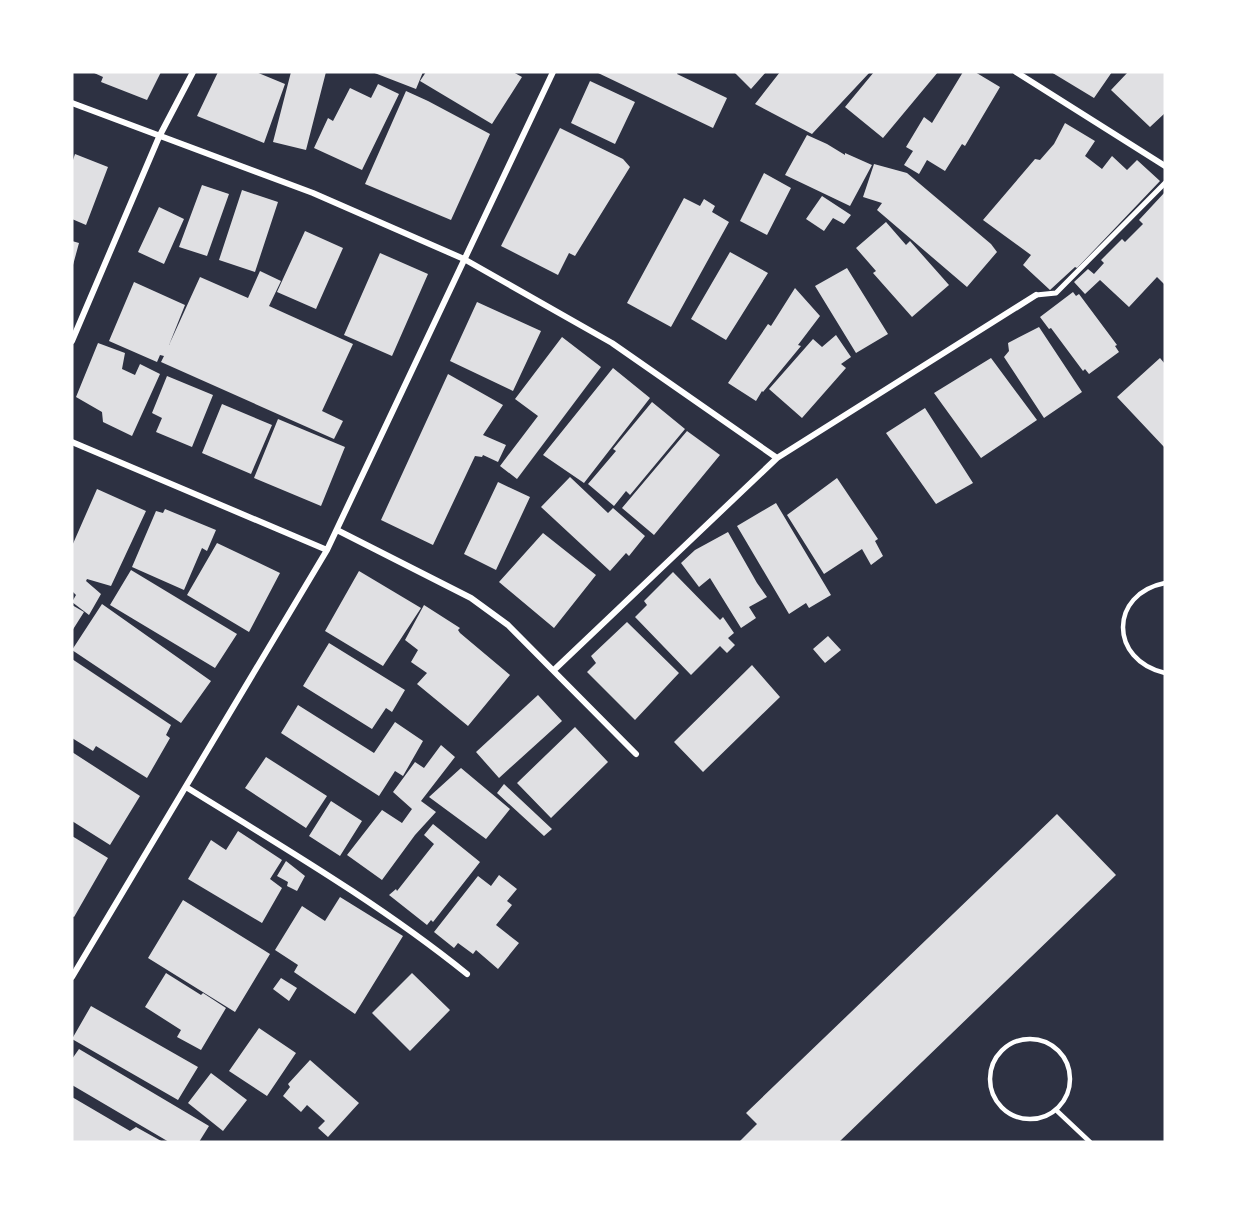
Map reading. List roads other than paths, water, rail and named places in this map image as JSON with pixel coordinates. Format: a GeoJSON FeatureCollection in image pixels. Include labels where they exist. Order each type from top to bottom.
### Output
{"type":"FeatureCollection","features":[{"type":"Feature","properties":{"kind":"street"},"geometry":{"type":"LineString","coordinates":[[72,341],[159,137],[193,72]]}},
{"type":"Feature","properties":{"kind":"street"},"geometry":{"type":"LineString","coordinates":[[72,977],[327,550],[553,72]]}},
{"type":"Feature","properties":{"kind":"street"},"geometry":{"type":"LineString","coordinates":[[1016,72],[1165,165]]}},
{"type":"Feature","properties":{"kind":"street"},"geometry":{"type":"LineString","coordinates":[[72,103],[313,193],[464,259],[612,343],[777,458]]}},
{"type":"Feature","properties":{"kind":"street"},"geometry":{"type":"LineString","coordinates":[[554,670],[777,458],[1036,295],[1056,293],[1165,183]]}},
{"type":"Feature","properties":{"kind":"street"},"geometry":{"type":"LineString","coordinates":[[72,442],[327,550]]}},
{"type":"Feature","properties":{"kind":"street"},"geometry":{"type":"LineString","coordinates":[[337,530],[471,598],[508,625],[636,754]]}},
{"type":"Feature","properties":{"kind":"street"},"geometry":{"type":"LineString","coordinates":[[186,787],[354,892],[428,942],[467,974]]}},
{"type":"Feature","properties":{"kind":"lane"},"geometry":{"type":"LineString","coordinates":[[1165,583],[1151,585],[1136,596],[1126,611],[1123,628],[1126,646],[1137,661],[1152,670],[1165,673]]}},
{"type":"Feature","properties":{"kind":"lane"},"geometry":{"type":"LineString","coordinates":[[1033,1039],[1048,1043],[1061,1052],[1069,1066],[1070,1082],[1066,1098],[1056,1110],[1043,1118],[1027,1120],[1012,1116],[999,1106],[992,1092],[990,1076],[994,1061],[1004,1048],[1018,1041],[1033,1039]]}},
{"type":"Feature","properties":{"kind":"lane"},"geometry":{"type":"LineString","coordinates":[[1056,1110],[1090,1142]]}}]}
